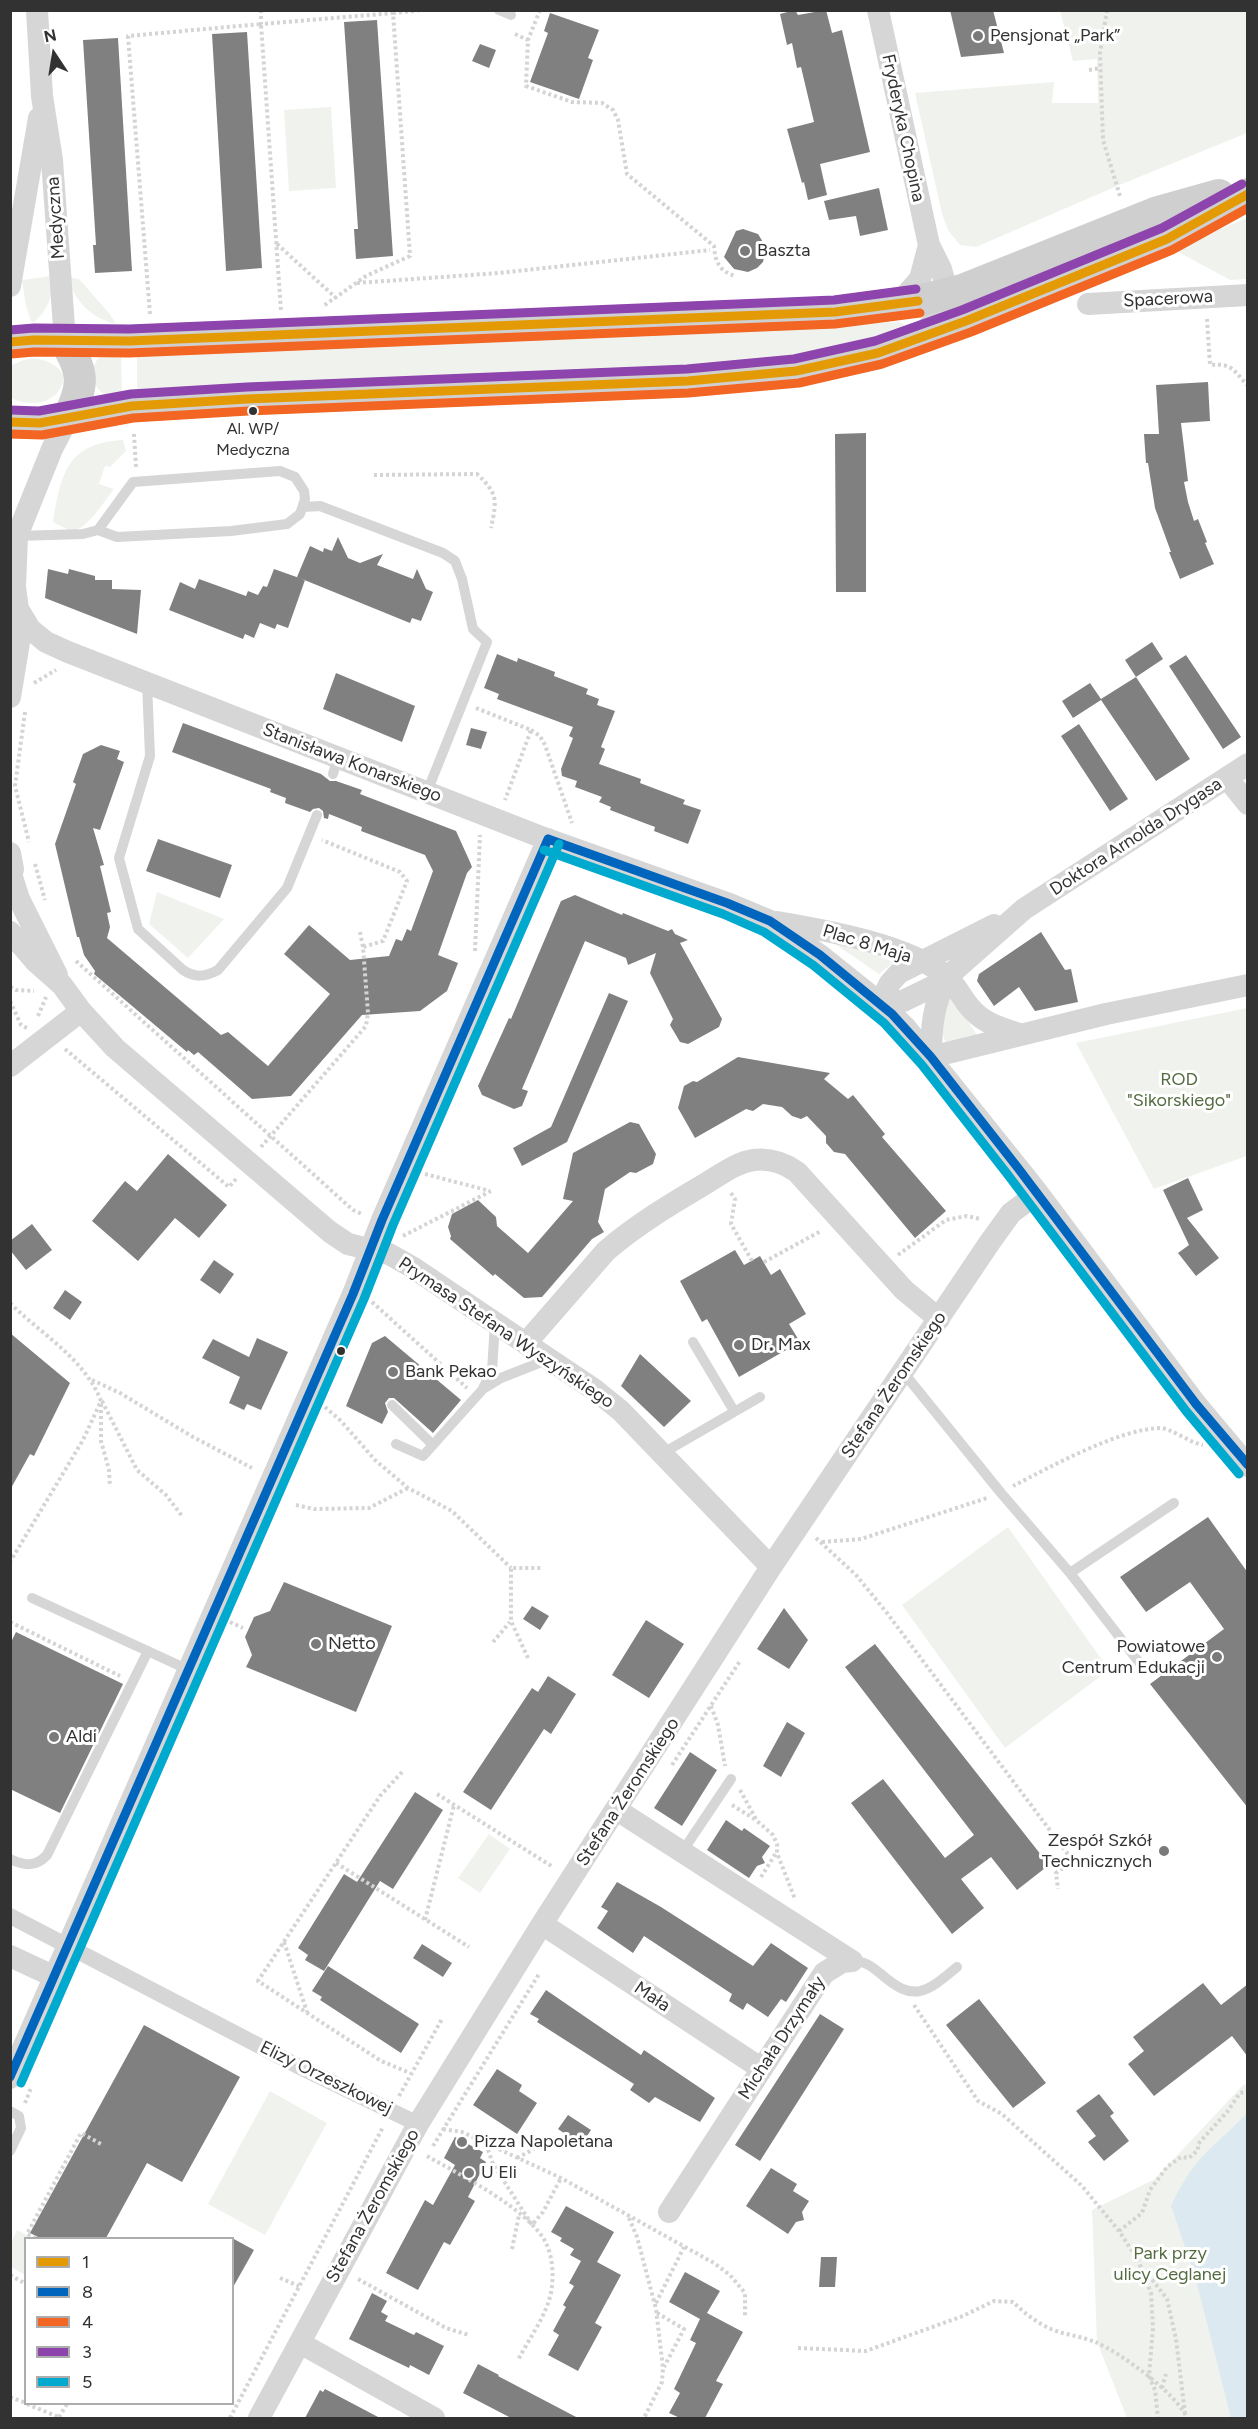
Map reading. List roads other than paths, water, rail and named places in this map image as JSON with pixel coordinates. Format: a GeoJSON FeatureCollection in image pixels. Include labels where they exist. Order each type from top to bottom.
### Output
{"type":"FeatureCollection","features":[{"type":"Feature","properties":{"kind":"main road"},"geometry":{"type":"LineString","coordinates":[[10,342],[129,341],[835,312],[897,305],[948,294],[1155,213],[1248,187]]}},
{"type":"Feature","properties":{"kind":"main road"},"geometry":{"type":"LineString","coordinates":[[10,422],[40,423],[132,406],[748,376],[835,364],[917,339],[1167,238],[1248,194]]}},
{"type":"Feature","properties":{"kind":"main road"},"geometry":{"type":"LineString","coordinates":[[65,341],[75,357],[81,377],[76,402],[69,416]]}},
{"type":"Feature","properties":{"kind":"street","name":"Medyczna"},"geometry":{"type":"LineString","coordinates":[[37,10],[42,96],[52,160],[65,341]]}},
{"type":"Feature","properties":{"kind":"street","name":"Fryderyka Chopina"},"geometry":{"type":"LineString","coordinates":[[878,10],[929,245],[941,269],[948,294]]}},
{"type":"Feature","properties":{"kind":"street","name":"Medyczna"},"geometry":{"type":"LineString","coordinates":[[10,286],[42,96]]}},
{"type":"Feature","properties":{"kind":"street","name":"Fryderyka Chopina"},"geometry":{"type":"LineString","coordinates":[[897,305],[920,279],[929,245]]}},
{"type":"Feature","properties":{"kind":"street"},"geometry":{"type":"LineString","coordinates":[[917,339],[933,322],[948,294]]}},
{"type":"Feature","properties":{"kind":"street","name":"Spacerowa"},"geometry":{"type":"LineString","coordinates":[[1088,304],[1248,295]]}},
{"type":"Feature","properties":{"kind":"street"},"geometry":{"type":"LineString","coordinates":[[21,697],[15,623],[14,527],[69,416]]}},
{"type":"Feature","properties":{"kind":"street","name":"Stanisława Konarskiego"},"geometry":{"type":"LineString","coordinates":[[15,623],[68,652],[147,682],[335,766],[427,792],[770,921]]}},
{"type":"Feature","properties":{"kind":"street","name":"Doktora Arnolda Drygasa"},"geometry":{"type":"LineString","coordinates":[[921,961],[1024,909],[1248,764]]}},
{"type":"Feature","properties":{"kind":"street"},"geometry":{"type":"LineString","coordinates":[[1227,778],[1248,804]]}},
{"type":"Feature","properties":{"kind":"street"},"geometry":{"type":"LineString","coordinates":[[10,2078],[190,1670],[451,1058],[548,839]]}},
{"type":"Feature","properties":{"kind":"street","name":"Prymasa Stefana Wyszyńskiego"},"geometry":{"type":"LineString","coordinates":[[10,854],[14,869],[11,878],[19,899],[62,985],[81,1011],[116,1048],[330,1232],[348,1244],[389,1254],[412,1267],[549,1358],[621,1411],[771,1567]]}},
{"type":"Feature","properties":{"kind":"street","name":"Doktora Arnolda Drygasa"},"geometry":{"type":"LineString","coordinates":[[947,977],[1024,909]]}},
{"type":"Feature","properties":{"kind":"street","name":"Plac 8 Maja"},"geometry":{"type":"LineString","coordinates":[[770,921],[828,930],[921,961],[947,977],[979,1017],[989,1024],[1019,1034]]}},
{"type":"Feature","properties":{"kind":"street","name":"Plac 8 Maja"},"geometry":{"type":"LineString","coordinates":[[770,921],[820,955],[880,1003],[905,1027],[1038,1193],[1176,1378],[1248,1466]]}},
{"type":"Feature","properties":{"kind":"street","name":"Prymasa Stefana Wyszyńskiego"},"geometry":{"type":"LineString","coordinates":[[10,932],[36,962],[62,985]]}},
{"type":"Feature","properties":{"kind":"street","name":"Plac 8 Maja"},"geometry":{"type":"LineString","coordinates":[[880,1003],[893,978],[921,961]]}},
{"type":"Feature","properties":{"kind":"street"},"geometry":{"type":"LineString","coordinates":[[880,1003],[911,998],[947,977]]}},
{"type":"Feature","properties":{"kind":"street"},"geometry":{"type":"LineString","coordinates":[[947,977],[939,992],[933,1015],[931,1057],[1019,1034],[1248,985]]}},
{"type":"Feature","properties":{"kind":"street"},"geometry":{"type":"LineString","coordinates":[[10,1066],[38,1033],[81,1011]]}},
{"type":"Feature","properties":{"kind":"street"},"geometry":{"type":"LineString","coordinates":[[526,1343],[606,1251],[646,1220],[721,1174],[752,1160],[784,1164],[797,1172],[904,1290],[939,1319]]}},
{"type":"Feature","properties":{"kind":"street","name":"Stefana Żeromskiego"},"geometry":{"type":"LineString","coordinates":[[259,2418],[418,2124],[542,1924],[771,1567],[998,1231],[1017,1207],[1038,1193]]}},
{"type":"Feature","properties":{"kind":"street"},"geometry":{"type":"LineString","coordinates":[[617,1810],[852,1961]]}},
{"type":"Feature","properties":{"kind":"street","name":"Elizy Orzeszkowej"},"geometry":{"type":"LineString","coordinates":[[10,1916],[296,2065],[418,2124]]}},
{"type":"Feature","properties":{"kind":"street","name":"Mała"},"geometry":{"type":"LineString","coordinates":[[542,1924],[762,2069]]}},
{"type":"Feature","properties":{"kind":"street"},"geometry":{"type":"LineString","coordinates":[[10,1956],[55,1977]]}},
{"type":"Feature","properties":{"kind":"street","name":"Michała Drzymały"},"geometry":{"type":"LineString","coordinates":[[669,2212],[824,1973],[834,1966],[852,1961]]}},
{"type":"Feature","properties":{"kind":"street"},"geometry":{"type":"LineString","coordinates":[[300,2343],[434,2418]]}},
{"type":"Feature","properties":{"kind":"lane"},"geometry":{"type":"LineString","coordinates":[[499,10],[511,15]]}},
{"type":"Feature","properties":{"kind":"lane"},"geometry":{"type":"LineString","coordinates":[[14,527],[83,534],[98,530],[117,537],[231,531],[279,526],[294,520],[304,507],[305,499],[301,483],[288,472],[280,471],[137,481],[133,482],[98,530]]}},
{"type":"Feature","properties":{"kind":"lane"},"geometry":{"type":"LineString","coordinates":[[304,507],[320,506],[442,553],[455,561],[462,579],[473,629],[488,642],[427,792]]}},
{"type":"Feature","properties":{"kind":"lane"},"geometry":{"type":"LineString","coordinates":[[147,682],[150,756],[119,858],[138,929],[190,975],[210,975],[218,970],[287,888],[316,815]]}},
{"type":"Feature","properties":{"kind":"lane"},"geometry":{"type":"LineString","coordinates":[[396,1444],[423,1456],[480,1392],[492,1371],[495,1322]]}},
{"type":"Feature","properties":{"kind":"lane"},"geometry":{"type":"LineString","coordinates":[[693,1342],[734,1412]]}},
{"type":"Feature","properties":{"kind":"lane"},"geometry":{"type":"LineString","coordinates":[[480,1392],[501,1378],[549,1358]]}},
{"type":"Feature","properties":{"kind":"lane"},"geometry":{"type":"LineString","coordinates":[[903,1372],[1070,1573],[1145,1670]]}},
{"type":"Feature","properties":{"kind":"lane"},"geometry":{"type":"LineString","coordinates":[[663,1453],[760,1396]]}},
{"type":"Feature","properties":{"kind":"lane"},"geometry":{"type":"LineString","coordinates":[[392,1405],[433,1445]]}},
{"type":"Feature","properties":{"kind":"lane"},"geometry":{"type":"LineString","coordinates":[[1070,1573],[1174,1503]]}},
{"type":"Feature","properties":{"kind":"lane"},"geometry":{"type":"LineString","coordinates":[[32,1598],[190,1670]]}},
{"type":"Feature","properties":{"kind":"lane"},"geometry":{"type":"LineString","coordinates":[[10,1859],[24,1865],[33,1865],[47,1855],[148,1651]]}},
{"type":"Feature","properties":{"kind":"lane"},"geometry":{"type":"LineString","coordinates":[[682,1852],[731,1779]]}},
{"type":"Feature","properties":{"kind":"lane"},"geometry":{"type":"LineString","coordinates":[[852,1961],[868,1964],[894,1986],[904,1991],[927,1990],[957,1967]]}},
{"type":"Feature","properties":{"kind":"lane"},"geometry":{"type":"LineString","coordinates":[[10,2111],[19,2116],[21,2128],[10,2151]]}},
{"type":"Feature","properties":{"kind":"place","name":"Pensjonat „Park”"},"geometry":{"type":"Point","coordinates":[978,36]}},
{"type":"Feature","properties":{"kind":"place","name":"Baszta"},"geometry":{"type":"Point","coordinates":[745,251]}},
{"type":"Feature","properties":{"kind":"place","name":"Al. WP/ Medyczna"},"geometry":{"type":"Point","coordinates":[253,411]}},
{"type":"Feature","properties":{"kind":"place","name":"Dr. Max"},"geometry":{"type":"Point","coordinates":[739,1345]}},
{"type":"Feature","properties":{"kind":"place","name":"Bank Pekao"},"geometry":{"type":"Point","coordinates":[393,1372]}},
{"type":"Feature","properties":{"kind":"place","name":"Netto"},"geometry":{"type":"Point","coordinates":[316,1644]}},
{"type":"Feature","properties":{"kind":"place","name":"Powiatowe Centrum Edukacji"},"geometry":{"type":"Point","coordinates":[1217,1657]}},
{"type":"Feature","properties":{"kind":"place","name":"Aldi"},"geometry":{"type":"Point","coordinates":[54,1737]}},
{"type":"Feature","properties":{"kind":"place","name":"Zespół Szkół Technicznych"},"geometry":{"type":"Point","coordinates":[1164,1851]}},
{"type":"Feature","properties":{"kind":"place","name":"Pizza Napoletana"},"geometry":{"type":"Point","coordinates":[462,2142]}},
{"type":"Feature","properties":{"kind":"place","name":"U Eli"},"geometry":{"type":"Point","coordinates":[469,2173]}},
{"type":"Feature","properties":{"kind":"park label","name":"ROD \"Sikorskiego\""},"geometry":{"type":"Point","coordinates":[1179,1090]}},
{"type":"Feature","properties":{"kind":"park label","name":"Park przy ulicy Ceglanej"},"geometry":{"type":"Point","coordinates":[1170,2264]}}]}
